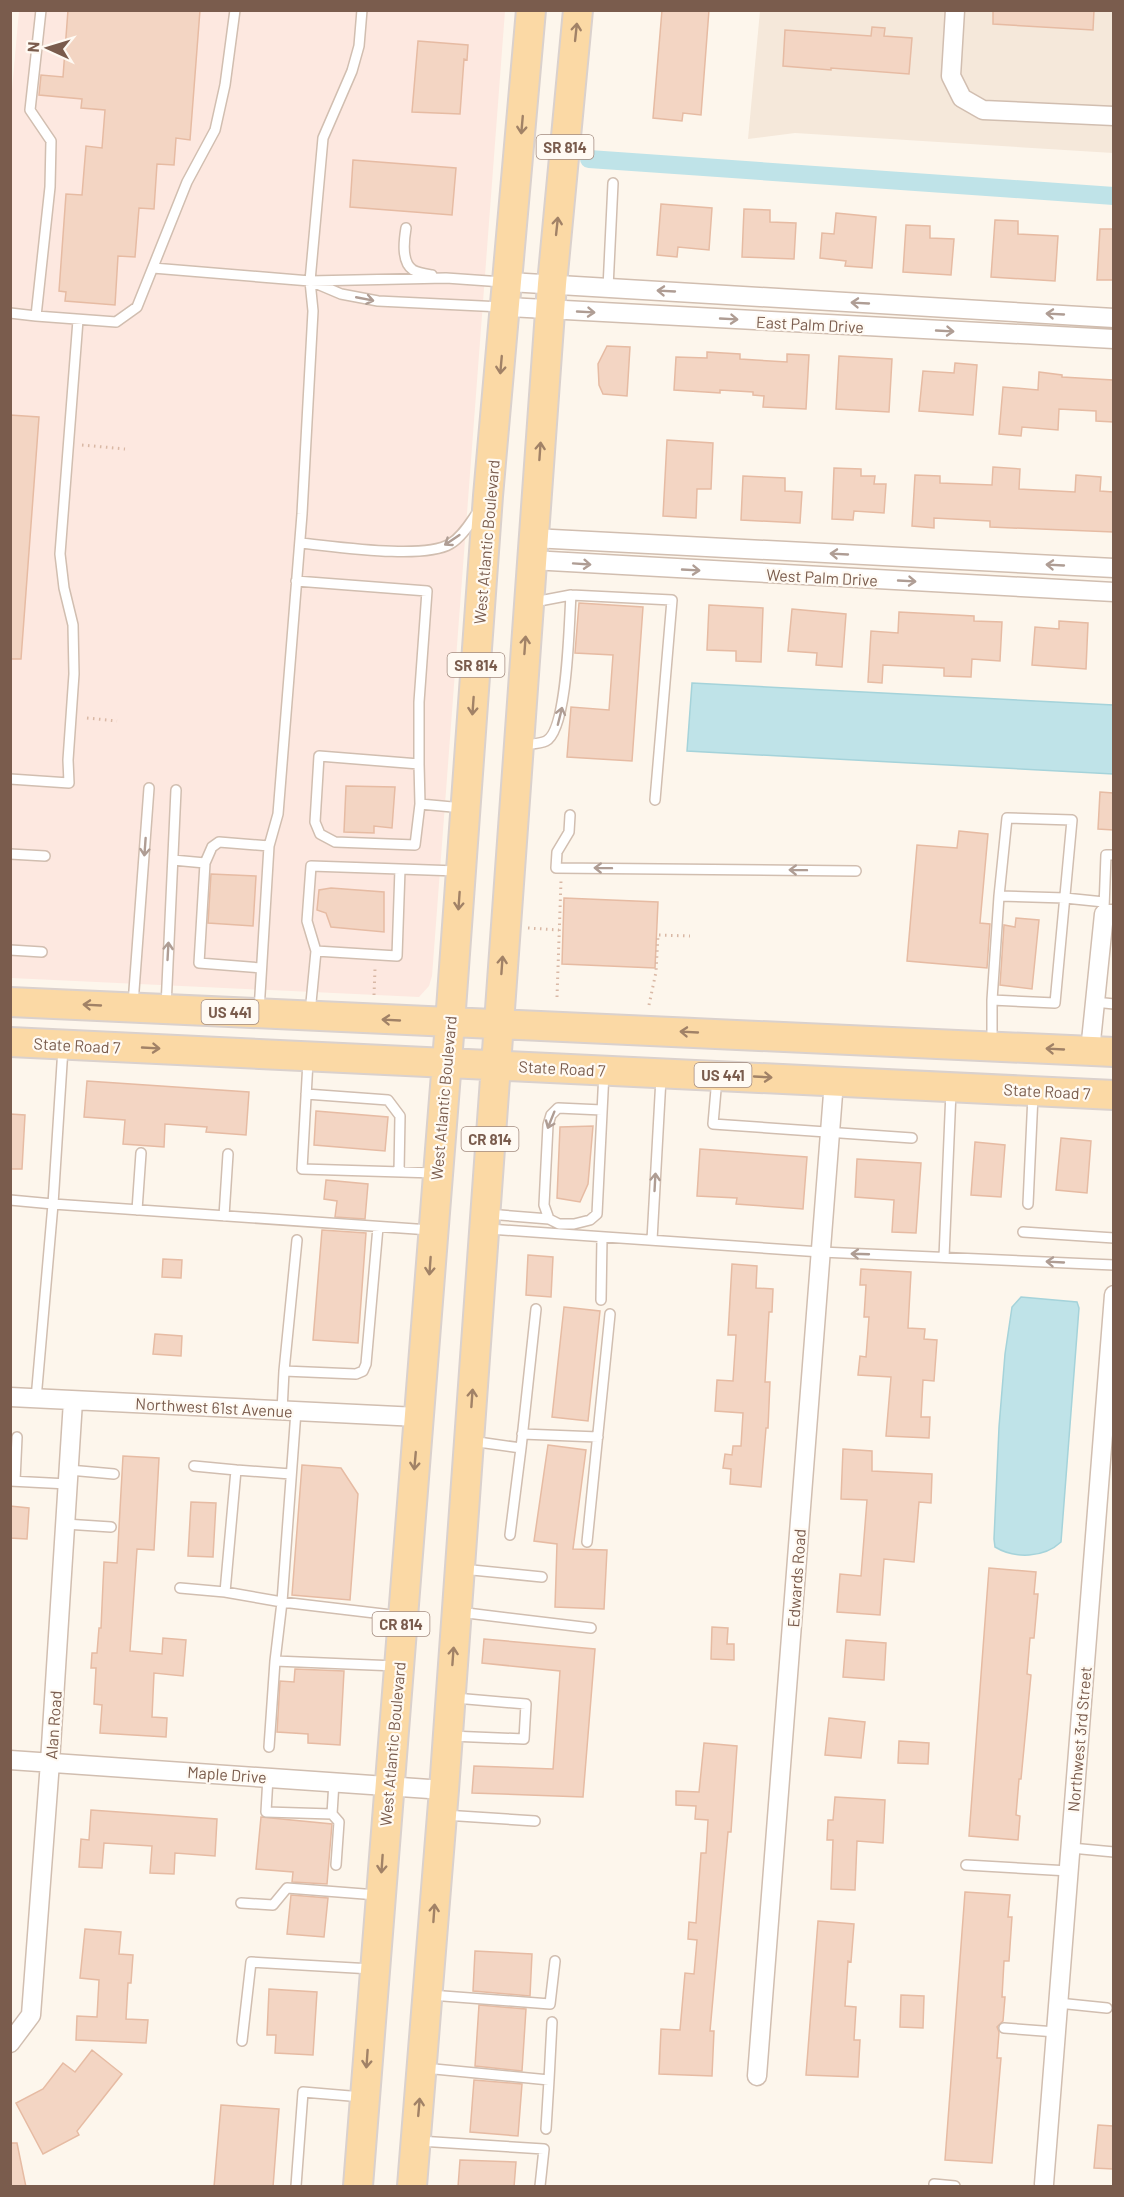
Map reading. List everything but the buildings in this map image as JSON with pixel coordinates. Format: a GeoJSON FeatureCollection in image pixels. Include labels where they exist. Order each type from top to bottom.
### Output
{"type":"FeatureCollection","features":[{"type":"Feature","properties":{"kind":"main road","name":"West Atlantic Boulevard"},"geometry":{"type":"LineString","coordinates":[[358,2187],[450,1023],[489,496],[531,10]]}},
{"type":"Feature","properties":{"kind":"main road","name":"SR 814"},"geometry":{"type":"LineString","coordinates":[[495,1065],[551,297],[578,10]]}},
{"type":"Feature","properties":{"kind":"main road","name":"US 441"},"geometry":{"type":"LineString","coordinates":[[10,1002],[1102,1051]]}},
{"type":"Feature","properties":{"kind":"main road","name":"State Road 7"},"geometry":{"type":"LineString","coordinates":[[10,1042],[1113,1095]]}},
{"type":"Feature","properties":{"kind":"main road"},"geometry":{"type":"LineString","coordinates":[[1001,1088],[1062,1076],[1102,1051]]}},
{"type":"Feature","properties":{"kind":"main road","name":"CR 814"},"geometry":{"type":"LineString","coordinates":[[412,2187],[443,1802],[495,1065]]}},
{"type":"Feature","properties":{"kind":"street"},"geometry":{"type":"LineString","coordinates":[[955,10],[951,76],[962,98],[983,110],[1113,116]]}},
{"type":"Feature","properties":{"kind":"street","name":"East Palm Drive"},"geometry":{"type":"LineString","coordinates":[[508,295],[551,297],[608,288],[1113,318]]}},
{"type":"Feature","properties":{"kind":"street"},"geometry":{"type":"LineString","coordinates":[[634,289],[650,315]]}},
{"type":"Feature","properties":{"kind":"street","name":"East Palm Drive"},"geometry":{"type":"LineString","coordinates":[[508,295],[551,297],[650,315],[1113,339]]}},
{"type":"Feature","properties":{"kind":"street"},"geometry":{"type":"LineString","coordinates":[[906,329],[907,305]]}},
{"type":"Feature","properties":{"kind":"street"},"geometry":{"type":"LineString","coordinates":[[633,567],[634,543]]}},
{"type":"Feature","properties":{"kind":"street","name":"West Palm Drive"},"geometry":{"type":"LineString","coordinates":[[532,549],[634,543],[1113,568]]}},
{"type":"Feature","properties":{"kind":"street","name":"West Palm Drive"},"geometry":{"type":"LineString","coordinates":[[532,549],[633,567],[1113,592]]}},
{"type":"Feature","properties":{"kind":"street"},"geometry":{"type":"LineString","coordinates":[[948,583],[949,560]]}},
{"type":"Feature","properties":{"kind":"street"},"geometry":{"type":"LineString","coordinates":[[1102,1051],[1095,1002],[1107,910]]}},
{"type":"Feature","properties":{"kind":"street","name":"Edwards Road"},"geometry":{"type":"LineString","coordinates":[[757,2076],[834,1081]]}},
{"type":"Feature","properties":{"kind":"street","name":"Northwest 3rd Street"},"geometry":{"type":"LineString","coordinates":[[1044,2186],[1110,1391],[1113,1295]]}},
{"type":"Feature","properties":{"kind":"street","name":"Northwest 61st Avenue"},"geometry":{"type":"LineString","coordinates":[[10,1397],[418,1417]]}},
{"type":"Feature","properties":{"kind":"street","name":"Alan Road"},"geometry":{"type":"LineString","coordinates":[[10,2043],[30,2015],[50,1762],[73,1401]]}},
{"type":"Feature","properties":{"kind":"street","name":"Maple Drive"},"geometry":{"type":"LineString","coordinates":[[10,1760],[388,1785],[443,1802]]}},
{"type":"Feature","properties":{"kind":"lane"},"geometry":{"type":"LineString","coordinates":[[36,316],[50,188],[51,141],[30,110],[41,10]]}},
{"type":"Feature","properties":{"kind":"lane"},"geometry":{"type":"LineString","coordinates":[[10,313],[116,322],[137,307],[187,182],[215,130],[225,85],[235,10]]}},
{"type":"Feature","properties":{"kind":"lane"},"geometry":{"type":"LineString","coordinates":[[259,1013],[269,846],[278,814],[300,543],[313,311],[310,281],[323,138],[352,71],[359,46],[362,10]]}},
{"type":"Feature","properties":{"kind":"lane"},"geometry":{"type":"LineString","coordinates":[[608,288],[613,183]]}},
{"type":"Feature","properties":{"kind":"lane"},"geometry":{"type":"LineString","coordinates":[[406,228],[404,248],[408,265],[414,271],[508,295]]}},
{"type":"Feature","properties":{"kind":"lane"},"geometry":{"type":"LineString","coordinates":[[153,268],[310,281],[446,278]]}},
{"type":"Feature","properties":{"kind":"lane"},"geometry":{"type":"LineString","coordinates":[[310,281],[341,294],[378,301],[508,295]]}},
{"type":"Feature","properties":{"kind":"lane"},"geometry":{"type":"LineString","coordinates":[[10,779],[69,783],[74,625],[64,588],[60,554],[78,320]]}},
{"type":"Feature","properties":{"kind":"lane"},"geometry":{"type":"LineString","coordinates":[[300,543],[390,551],[422,551],[450,544],[466,529],[489,496]]}},
{"type":"Feature","properties":{"kind":"lane"},"geometry":{"type":"LineString","coordinates":[[296,581],[427,591],[419,702],[420,804],[415,844],[335,842],[320,834],[315,822],[319,756],[419,764]]}},
{"type":"Feature","properties":{"kind":"lane"},"geometry":{"type":"LineString","coordinates":[[518,746],[547,741],[557,730],[563,706],[571,595]]}},
{"type":"Feature","properties":{"kind":"lane"},"geometry":{"type":"LineString","coordinates":[[528,603],[571,595],[672,600],[655,800]]}},
{"type":"Feature","properties":{"kind":"lane"},"geometry":{"type":"LineString","coordinates":[[133,1007],[150,788]]}},
{"type":"Feature","properties":{"kind":"lane"},"geometry":{"type":"LineString","coordinates":[[166,1009],[176,790]]}},
{"type":"Feature","properties":{"kind":"lane"},"geometry":{"type":"LineString","coordinates":[[420,804],[465,808]]}},
{"type":"Feature","properties":{"kind":"lane"},"geometry":{"type":"LineString","coordinates":[[570,815],[569,832],[557,852],[556,868],[856,871]]}},
{"type":"Feature","properties":{"kind":"lane"},"geometry":{"type":"LineString","coordinates":[[992,1046],[993,1000],[999,896],[1007,818],[1072,820],[1055,1003],[993,1000]]}},
{"type":"Feature","properties":{"kind":"lane"},"geometry":{"type":"LineString","coordinates":[[261,968],[199,963],[205,863],[212,847],[219,842],[269,846]]}},
{"type":"Feature","properties":{"kind":"lane"},"geometry":{"type":"LineString","coordinates":[[10,854],[45,856]]}},
{"type":"Feature","properties":{"kind":"lane"},"geometry":{"type":"LineString","coordinates":[[999,896],[1065,898],[1107,910],[1106,855],[1113,855]]}},
{"type":"Feature","properties":{"kind":"lane"},"geometry":{"type":"LineString","coordinates":[[173,860],[205,863]]}},
{"type":"Feature","properties":{"kind":"lane"},"geometry":{"type":"LineString","coordinates":[[310,1016],[316,951],[307,921],[310,866],[461,871]]}},
{"type":"Feature","properties":{"kind":"lane"},"geometry":{"type":"LineString","coordinates":[[316,951],[397,956],[400,869]]}},
{"type":"Feature","properties":{"kind":"lane"},"geometry":{"type":"LineString","coordinates":[[10,950],[42,952]]}},
{"type":"Feature","properties":{"kind":"lane"},"geometry":{"type":"LineString","coordinates":[[1095,1002],[1113,1004]]}},
{"type":"Feature","properties":{"kind":"lane"},"geometry":{"type":"LineString","coordinates":[[36,1399],[63,1044]]}},
{"type":"Feature","properties":{"kind":"lane"},"geometry":{"type":"LineString","coordinates":[[309,1055],[302,1168],[437,1173]]}},
{"type":"Feature","properties":{"kind":"lane"},"geometry":{"type":"LineString","coordinates":[[484,1221],[549,1220],[559,1224],[574,1224],[590,1220],[597,1214],[604,1070]]}},
{"type":"Feature","properties":{"kind":"lane"},"geometry":{"type":"LineString","coordinates":[[652,1240],[661,1072]]}},
{"type":"Feature","properties":{"kind":"lane"},"geometry":{"type":"LineString","coordinates":[[717,1075],[713,1124],[912,1138]]}},
{"type":"Feature","properties":{"kind":"lane"},"geometry":{"type":"LineString","coordinates":[[944,1257],[951,1086]]}},
{"type":"Feature","properties":{"kind":"lane"},"geometry":{"type":"LineString","coordinates":[[1028,1204],[1033,1090]]}},
{"type":"Feature","properties":{"kind":"lane"},"geometry":{"type":"LineString","coordinates":[[306,1094],[388,1100],[400,1116],[399,1171]]}},
{"type":"Feature","properties":{"kind":"lane"},"geometry":{"type":"LineString","coordinates":[[549,1220],[544,1205],[548,1125],[551,1115],[558,1108],[602,1110]]}},
{"type":"Feature","properties":{"kind":"lane"},"geometry":{"type":"LineString","coordinates":[[137,1210],[141,1153]]}},
{"type":"Feature","properties":{"kind":"lane"},"geometry":{"type":"LineString","coordinates":[[225,1216],[228,1154]]}},
{"type":"Feature","properties":{"kind":"lane"},"geometry":{"type":"LineString","coordinates":[[10,1200],[433,1230]]}},
{"type":"Feature","properties":{"kind":"lane"},"geometry":{"type":"LineString","coordinates":[[484,1221],[602,1238],[821,1252],[1113,1265]]}},
{"type":"Feature","properties":{"kind":"lane"},"geometry":{"type":"LineString","coordinates":[[284,1371],[356,1374],[363,1371],[366,1364],[378,1227]]}},
{"type":"Feature","properties":{"kind":"lane"},"geometry":{"type":"LineString","coordinates":[[1023,1232],[1113,1238]]}},
{"type":"Feature","properties":{"kind":"lane"},"geometry":{"type":"LineString","coordinates":[[601,1300],[602,1238]]}},
{"type":"Feature","properties":{"kind":"lane"},"geometry":{"type":"LineString","coordinates":[[269,1747],[291,1474],[289,1411],[284,1371],[297,1240]]}},
{"type":"Feature","properties":{"kind":"lane"},"geometry":{"type":"LineString","coordinates":[[510,1535],[537,1309]]}},
{"type":"Feature","properties":{"kind":"lane"},"geometry":{"type":"LineString","coordinates":[[587,1542],[610,1314]]}},
{"type":"Feature","properties":{"kind":"lane"},"geometry":{"type":"LineString","coordinates":[[522,1434],[598,1437]]}},
{"type":"Feature","properties":{"kind":"lane"},"geometry":{"type":"LineString","coordinates":[[17,1437],[13,1481],[114,1474]]}},
{"type":"Feature","properties":{"kind":"lane"},"geometry":{"type":"LineString","coordinates":[[469,1440],[521,1448]]}},
{"type":"Feature","properties":{"kind":"lane"},"geometry":{"type":"LineString","coordinates":[[194,1466],[291,1474]]}},
{"type":"Feature","properties":{"kind":"lane"},"geometry":{"type":"LineString","coordinates":[[225,1592],[236,1470]]}},
{"type":"Feature","properties":{"kind":"lane"},"geometry":{"type":"LineString","coordinates":[[65,1524],[111,1527]]}},
{"type":"Feature","properties":{"kind":"lane"},"geometry":{"type":"LineString","coordinates":[[459,1568],[542,1577]]}},
{"type":"Feature","properties":{"kind":"lane"},"geometry":{"type":"LineString","coordinates":[[180,1588],[402,1616]]}},
{"type":"Feature","properties":{"kind":"lane"},"geometry":{"type":"LineString","coordinates":[[456,1611],[591,1628]]}},
{"type":"Feature","properties":{"kind":"lane"},"geometry":{"type":"LineString","coordinates":[[275,1661],[398,1666]]}},
{"type":"Feature","properties":{"kind":"lane"},"geometry":{"type":"LineString","coordinates":[[447,1736],[524,1739],[526,1704],[450,1697]]}},
{"type":"Feature","properties":{"kind":"lane"},"geometry":{"type":"LineString","coordinates":[[268,1777],[266,1812],[332,1814]]}},
{"type":"Feature","properties":{"kind":"lane"},"geometry":{"type":"LineString","coordinates":[[334,1781],[332,1814],[339,1822],[336,1865]]}},
{"type":"Feature","properties":{"kind":"lane"},"geometry":{"type":"LineString","coordinates":[[443,1802],[535,1821]]}},
{"type":"Feature","properties":{"kind":"lane"},"geometry":{"type":"LineString","coordinates":[[1071,1848],[1113,1852]]}},
{"type":"Feature","properties":{"kind":"lane"},"geometry":{"type":"LineString","coordinates":[[966,1865],[1069,1871]]}},
{"type":"Feature","properties":{"kind":"lane"},"geometry":{"type":"LineString","coordinates":[[241,1903],[273,1905],[287,1888],[380,1895]]}},
{"type":"Feature","properties":{"kind":"lane"},"geometry":{"type":"LineString","coordinates":[[428,1995],[550,2004],[555,1961]]}},
{"type":"Feature","properties":{"kind":"lane"},"geometry":{"type":"LineString","coordinates":[[242,2041],[251,1962],[374,1969]]}},
{"type":"Feature","properties":{"kind":"lane"},"geometry":{"type":"LineString","coordinates":[[1058,2003],[1107,2007]]}},
{"type":"Feature","properties":{"kind":"lane"},"geometry":{"type":"LineString","coordinates":[[546,2129],[552,2022]]}},
{"type":"Feature","properties":{"kind":"lane"},"geometry":{"type":"LineString","coordinates":[[1004,2028],[1056,2032]]}},
{"type":"Feature","properties":{"kind":"lane"},"geometry":{"type":"LineString","coordinates":[[422,2067],[549,2080]]}},
{"type":"Feature","properties":{"kind":"lane"},"geometry":{"type":"LineString","coordinates":[[296,2187],[303,2092],[364,2097]]}},
{"type":"Feature","properties":{"kind":"lane"},"geometry":{"type":"LineString","coordinates":[[416,2141],[543,2149],[540,2187]]}},
{"type":"Feature","properties":{"kind":"lane"},"geometry":{"type":"LineString","coordinates":[[934,2184],[955,2187]]}},
{"type":"Feature","properties":{"kind":"path"},"geometry":{"type":"LineString","coordinates":[[69,444],[125,449]]}},
{"type":"Feature","properties":{"kind":"path"},"geometry":{"type":"LineString","coordinates":[[87,718],[117,721]]}},
{"type":"Feature","properties":{"kind":"path"},"geometry":{"type":"LineString","coordinates":[[557,997],[562,868]]}},
{"type":"Feature","properties":{"kind":"path"},"geometry":{"type":"LineString","coordinates":[[524,927],[559,930]]}},
{"type":"Feature","properties":{"kind":"path"},"geometry":{"type":"LineString","coordinates":[[649,1005],[656,972],[657,935],[690,936]]}},
{"type":"Feature","properties":{"kind":"path"},"geometry":{"type":"LineString","coordinates":[[374,1001],[375,955]]}},
{"type":"Feature","properties":{"kind":"shaded area"},"geometry":{"type":"Polygon","coordinates":[[[19,11],[505,11],[432,976],[429,986],[419,997],[11,978],[10,112],[19,11]]]}},
{"type":"Feature","properties":{"kind":"shaded area"},"geometry":{"type":"Polygon","coordinates":[[[760,11],[1113,11],[1113,153],[795,133],[748,139],[760,11]]]}},
{"type":"Feature","properties":{"kind":"water"},"geometry":{"type":"Polygon","coordinates":[[[692,683],[1113,705],[1113,774],[687,751],[692,683]]]}},
{"type":"Feature","properties":{"kind":"water"},"geometry":{"type":"Polygon","coordinates":[[[1021,1297],[1077,1302],[1079,1308],[1061,1542],[1046,1551],[1029,1555],[1003,1551],[995,1547],[994,1539],[1005,1354],[1012,1307],[1021,1297]]]}},
{"type":"Feature","properties":{"kind":"waterway"},"geometry":{"type":"LineString","coordinates":[[589,159],[1114,196]]}}]}
